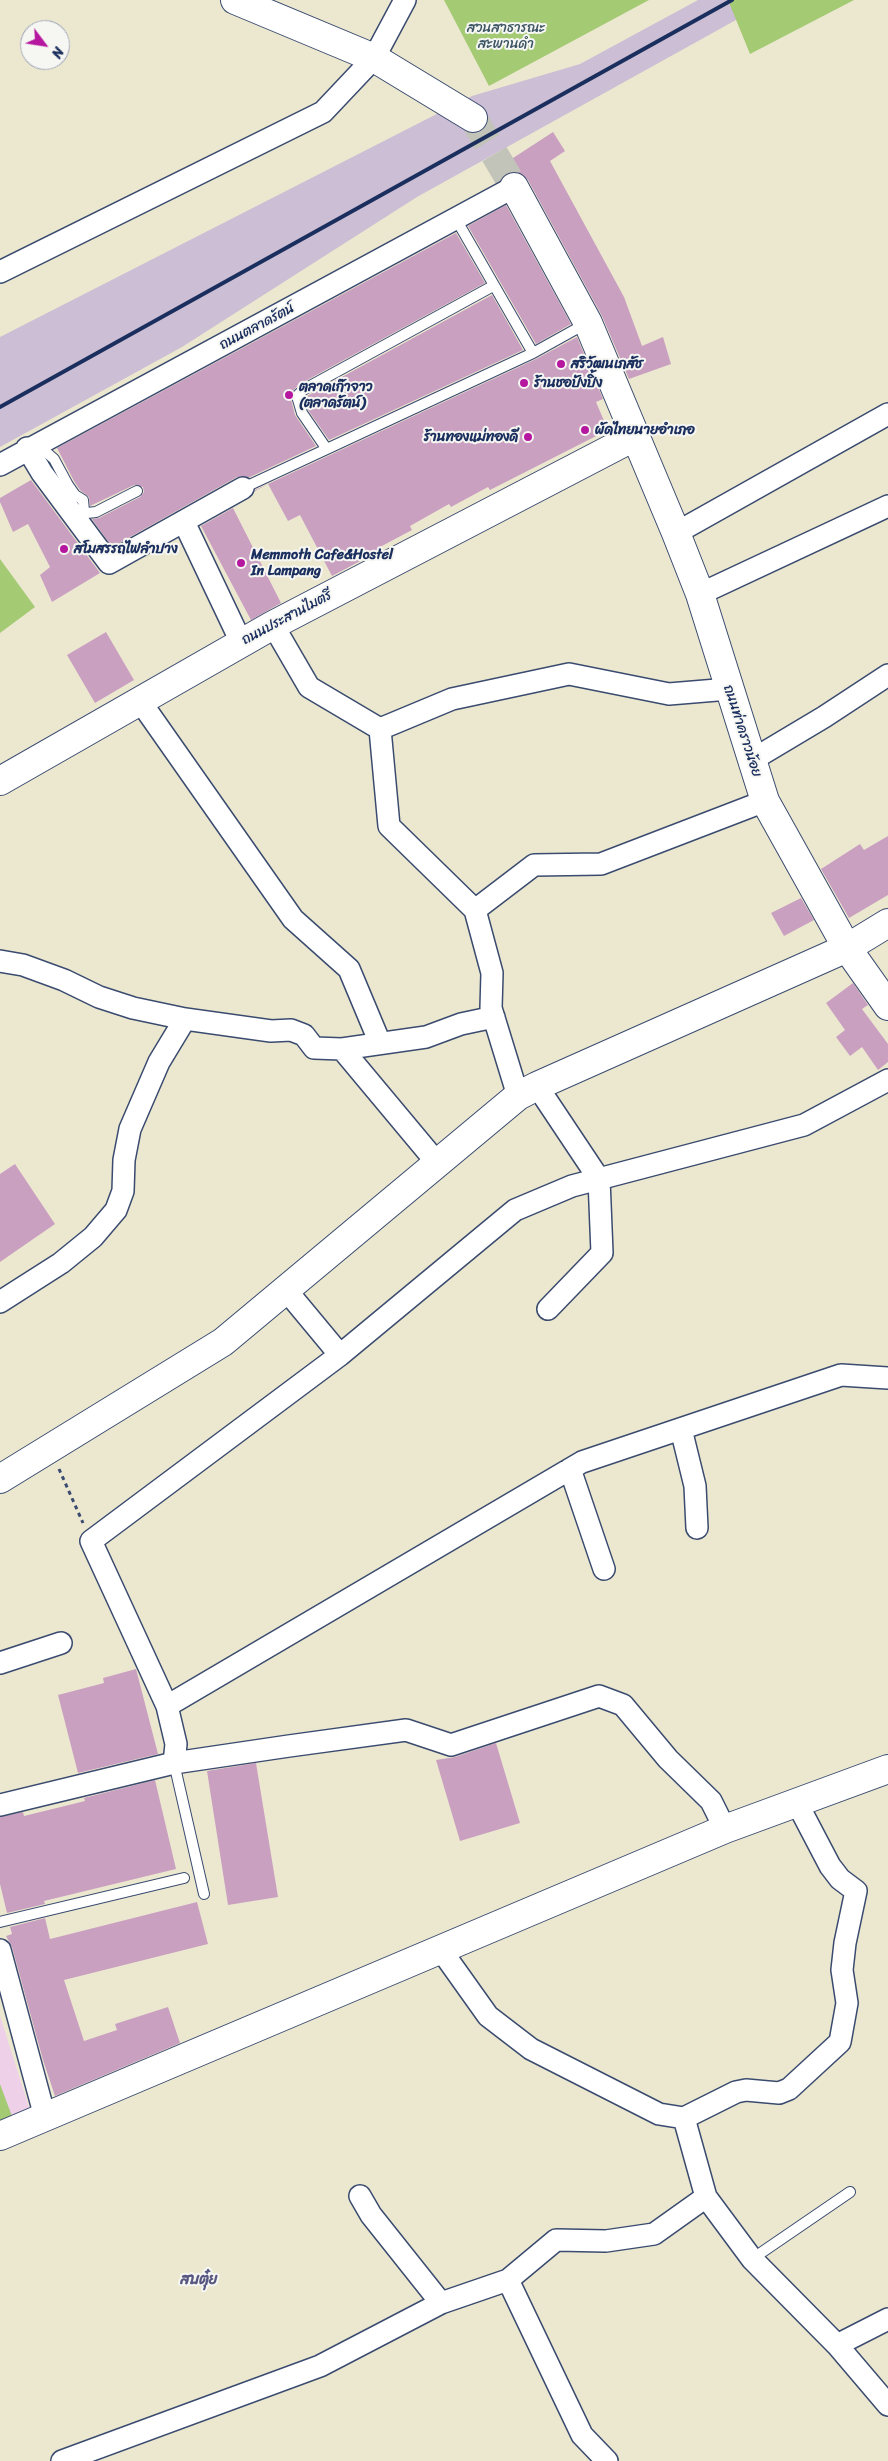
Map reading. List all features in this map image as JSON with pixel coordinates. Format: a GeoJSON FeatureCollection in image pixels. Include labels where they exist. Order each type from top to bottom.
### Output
{"type":"FeatureCollection","features":[{"type":"Feature","properties":{"kind":"street"},"geometry":{"type":"LineString","coordinates":[[235,0],[374,58],[473,118]]}},
{"type":"Feature","properties":{"kind":"street"},"geometry":{"type":"LineString","coordinates":[[0,272],[323,112],[374,58],[405,0]]}},
{"type":"Feature","properties":{"kind":"street","name":"ถนนตลาดรัตน์"},"geometry":{"type":"LineString","coordinates":[[0,465],[514,187]]}},
{"type":"Feature","properties":{"kind":"street","name":"ถนนท่าคราวน้อย"},"geometry":{"type":"LineString","coordinates":[[514,187],[588,322],[634,437],[676,533],[700,594],[765,801],[847,948],[888,1006]]}},
{"type":"Feature","properties":{"kind":"street"},"geometry":{"type":"LineString","coordinates":[[676,533],[888,414]]}},
{"type":"Feature","properties":{"kind":"street","name":"ถนนประสานไมตรี"},"geometry":{"type":"LineString","coordinates":[[0,782],[241,642],[634,437]]}},
{"type":"Feature","properties":{"kind":"street"},"geometry":{"type":"LineString","coordinates":[[32,447],[42,473],[109,563],[243,488]]}},
{"type":"Feature","properties":{"kind":"street"},"geometry":{"type":"LineString","coordinates":[[700,594],[888,506]]}},
{"type":"Feature","properties":{"kind":"street"},"geometry":{"type":"LineString","coordinates":[[184,522],[241,642]]}},
{"type":"Feature","properties":{"kind":"street"},"geometry":{"type":"LineString","coordinates":[[273,625],[310,687],[380,729]]}},
{"type":"Feature","properties":{"kind":"street"},"geometry":{"type":"LineString","coordinates":[[380,729],[452,699],[570,674],[669,694],[729,689]]}},
{"type":"Feature","properties":{"kind":"street"},"geometry":{"type":"LineString","coordinates":[[752,760],[824,717],[888,674]]}},
{"type":"Feature","properties":{"kind":"street"},"geometry":{"type":"LineString","coordinates":[[140,701],[293,920],[349,969],[380,1043]]}},
{"type":"Feature","properties":{"kind":"street"},"geometry":{"type":"LineString","coordinates":[[380,729],[389,826],[475,910],[492,972],[491,1008],[528,1091],[599,1179],[602,1253],[548,1309]]}},
{"type":"Feature","properties":{"kind":"street"},"geometry":{"type":"LineString","coordinates":[[475,910],[534,865],[600,864],[765,801]]}},
{"type":"Feature","properties":{"kind":"street"},"geometry":{"type":"LineString","coordinates":[[0,1479],[223,1342],[528,1091],[847,948],[888,923]]}},
{"type":"Feature","properties":{"kind":"street"},"geometry":{"type":"LineString","coordinates":[[0,961],[23,965],[107,1000],[185,1019],[271,1031],[291,1030],[304,1035],[314,1048],[342,1049],[426,1037],[461,1024],[494,1017]]}},
{"type":"Feature","properties":{"kind":"street"},"geometry":{"type":"LineString","coordinates":[[0,1302],[62,1263],[93,1236],[116,1210],[124,1191],[124,1160],[130,1129],[158,1062],[185,1019]]}},
{"type":"Feature","properties":{"kind":"street"},"geometry":{"type":"LineString","coordinates":[[342,1049],[438,1164]]}},
{"type":"Feature","properties":{"kind":"street"},"geometry":{"type":"LineString","coordinates":[[174,1763],[176,1744],[168,1706],[91,1541],[340,1355],[516,1210],[572,1186],[804,1125],[888,1080]]}},
{"type":"Feature","properties":{"kind":"street"},"geometry":{"type":"LineString","coordinates":[[286,1290],[340,1355]]}},
{"type":"Feature","properties":{"kind":"street"},"geometry":{"type":"LineString","coordinates":[[168,1706],[582,1462],[841,1375],[888,1378]]}},
{"type":"Feature","properties":{"kind":"street"},"geometry":{"type":"LineString","coordinates":[[681,1429],[695,1486],[697,1528]]}},
{"type":"Feature","properties":{"kind":"street"},"geometry":{"type":"LineString","coordinates":[[570,1469],[604,1569]]}},
{"type":"Feature","properties":{"kind":"street"},"geometry":{"type":"LineString","coordinates":[[0,1663],[61,1643]]}},
{"type":"Feature","properties":{"kind":"street"},"geometry":{"type":"LineString","coordinates":[[0,1805],[174,1763],[406,1730],[451,1745],[599,1696],[623,1705],[668,1759],[711,1801],[725,1829]]}},
{"type":"Feature","properties":{"kind":"street"},"geometry":{"type":"LineString","coordinates":[[0,2136],[725,1829],[888,1769]]}},
{"type":"Feature","properties":{"kind":"street"},"geometry":{"type":"LineString","coordinates":[[441,1950],[488,2016],[531,2048],[659,2114],[684,2118],[736,2092],[746,2090],[779,2093],[789,2089],[840,2042],[847,2003],[842,1970],[845,1943],[856,1891],[840,1879],[830,1866],[797,1803]]}},
{"type":"Feature","properties":{"kind":"street"},"geometry":{"type":"LineString","coordinates":[[0,1950],[46,2117]]}},
{"type":"Feature","properties":{"kind":"street"},"geometry":{"type":"LineString","coordinates":[[684,2118],[706,2198],[752,2259],[837,2345],[888,2405]]}},
{"type":"Feature","properties":{"kind":"street"},"geometry":{"type":"LineString","coordinates":[[360,2196],[372,2215],[441,2303]]}},
{"type":"Feature","properties":{"kind":"street"},"geometry":{"type":"LineString","coordinates":[[62,2461],[320,2366],[441,2303],[508,2280],[556,2240],[606,2241],[654,2234],[706,2198]]}},
{"type":"Feature","properties":{"kind":"street"},"geometry":{"type":"LineString","coordinates":[[508,2280],[582,2435],[607,2461]]}},
{"type":"Feature","properties":{"kind":"street"},"geometry":{"type":"LineString","coordinates":[[837,2345],[888,2319]]}},
{"type":"Feature","properties":{"kind":"lane"},"geometry":{"type":"LineString","coordinates":[[456,219],[493,286],[533,352]]}},
{"type":"Feature","properties":{"kind":"lane"},"geometry":{"type":"LineString","coordinates":[[326,448],[302,413],[297,396],[303,390],[493,286]]}},
{"type":"Feature","properties":{"kind":"lane"},"geometry":{"type":"LineString","coordinates":[[243,488],[533,352],[588,322]]}},
{"type":"Feature","properties":{"kind":"lane"},"geometry":{"type":"LineString","coordinates":[[32,447],[54,459],[75,495],[83,500],[84,511],[88,513],[96,512],[137,491]]}},
{"type":"Feature","properties":{"kind":"lane"},"geometry":{"type":"LineString","coordinates":[[174,1763],[204,1894]]}},
{"type":"Feature","properties":{"kind":"lane"},"geometry":{"type":"LineString","coordinates":[[0,1922],[184,1878]]}},
{"type":"Feature","properties":{"kind":"lane"},"geometry":{"type":"LineString","coordinates":[[752,2259],[850,2192]]}},
{"type":"Feature","properties":{"kind":"path"},"geometry":{"type":"LineString","coordinates":[[50,1448],[91,1541]]}},
{"type":"Feature","properties":{"kind":"shaded area"},"geometry":{"type":"Polygon","coordinates":[[[698,0],[772,0],[417,197],[182,347],[0,447],[0,337],[472,96],[580,64],[698,0]]]}},
{"type":"Feature","properties":{"kind":"shaded area"},"geometry":{"type":"Polygon","coordinates":[[[0,2016],[34,2123],[0,2136],[0,2016]]]}},
{"type":"Feature","properties":{"kind":"green space","name":"สวนสาธารณะ สะพานดำ"},"geometry":{"type":"Polygon","coordinates":[[[444,0],[649,0],[489,86],[444,0]]]}},
{"type":"Feature","properties":{"kind":"green space"},"geometry":{"type":"Polygon","coordinates":[[[728,0],[854,0],[750,54],[728,0]]]}},
{"type":"Feature","properties":{"kind":"green space"},"geometry":{"type":"Polygon","coordinates":[[[0,559],[35,607],[0,633],[0,559]]]}},
{"type":"Feature","properties":{"kind":"green space"},"geometry":{"type":"Polygon","coordinates":[[[0,2084],[13,2119],[0,2124],[0,2084]]]}},
{"type":"Feature","properties":{"kind":"building"},"geometry":{"type":"Polygon","coordinates":[[[553,132],[565,151],[550,161],[624,297],[642,346],[663,337],[671,364],[629,379],[602,316],[528,180],[517,172],[510,160],[553,132]]]}},
{"type":"Feature","properties":{"kind":"building"},"geometry":{"type":"Polygon","coordinates":[[[506,205],[571,324],[536,344],[468,226],[506,205]]]}},
{"type":"Feature","properties":{"kind":"building"},"geometry":{"type":"Polygon","coordinates":[[[456,233],[485,283],[298,385],[290,395],[295,415],[316,446],[250,477],[237,477],[112,547],[92,519],[99,518],[140,497],[144,492],[143,487],[134,485],[90,506],[89,497],[80,490],[74,481],[57,448],[456,233]]]}},
{"type":"Feature","properties":{"kind":"building"},"geometry":{"type":"Polygon","coordinates":[[[492,295],[523,350],[329,440],[308,410],[305,398],[307,396],[492,295]]]}},
{"type":"Feature","properties":{"kind":"building"},"geometry":{"type":"Polygon","coordinates":[[[577,337],[603,399],[596,402],[608,430],[490,490],[488,487],[451,507],[449,504],[410,526],[412,530],[380,547],[381,550],[332,576],[300,515],[288,521],[268,484],[255,491],[255,490],[536,359],[577,337]]]}},
{"type":"Feature","properties":{"kind":"building","name":"สโมสรรถไฟลำปาง"},"geometry":{"type":"Polygon","coordinates":[[[31,480],[100,573],[52,602],[40,575],[50,567],[28,524],[13,532],[0,502],[0,498],[31,480]]]}},
{"type":"Feature","properties":{"kind":"building","name":"Memmoth Cafe&Hostel In Lampang"},"geometry":{"type":"Polygon","coordinates":[[[233,508],[281,603],[251,620],[201,526],[233,508]]]}},
{"type":"Feature","properties":{"kind":"building"},"geometry":{"type":"Polygon","coordinates":[[[106,632],[134,680],[95,703],[67,655],[106,632]]]}},
{"type":"Feature","properties":{"kind":"building"},"geometry":{"type":"Polygon","coordinates":[[[888,836],[888,895],[849,918],[821,869],[860,844],[864,850],[888,836]]]}},
{"type":"Feature","properties":{"kind":"building"},"geometry":{"type":"Polygon","coordinates":[[[801,898],[814,920],[784,936],[771,913],[801,898]]]}},
{"type":"Feature","properties":{"kind":"building"},"geometry":{"type":"Polygon","coordinates":[[[853,983],[868,1005],[862,1009],[888,1044],[888,1062],[878,1070],[862,1047],[850,1056],[836,1037],[845,1030],[826,1003],[853,983]]]}},
{"type":"Feature","properties":{"kind":"building"},"geometry":{"type":"Polygon","coordinates":[[[15,1164],[55,1224],[0,1262],[0,1174],[15,1164]]]}},
{"type":"Feature","properties":{"kind":"building"},"geometry":{"type":"Polygon","coordinates":[[[136,1669],[158,1754],[78,1773],[58,1695],[104,1683],[103,1678],[136,1669]]]}},
{"type":"Feature","properties":{"kind":"building"},"geometry":{"type":"Polygon","coordinates":[[[496,1743],[520,1823],[460,1841],[436,1760],[455,1757],[496,1743]]]}},
{"type":"Feature","properties":{"kind":"building"},"geometry":{"type":"Polygon","coordinates":[[[256,1763],[278,1897],[228,1905],[207,1771],[256,1763]]]}},
{"type":"Feature","properties":{"kind":"building"},"geometry":{"type":"Polygon","coordinates":[[[155,1780],[176,1869],[44,1901],[45,1904],[7,1913],[0,1884],[0,1817],[23,1812],[24,1816],[85,1801],[84,1798],[155,1780]]]}},
{"type":"Feature","properties":{"kind":"building"},"geometry":{"type":"Polygon","coordinates":[[[197,1902],[208,1944],[64,1980],[84,2041],[117,2030],[115,2024],[168,2007],[180,2043],[55,2096],[43,2060],[12,1947],[6,1936],[12,1934],[10,1927],[45,1918],[50,1939],[197,1902]]]}},
{"type":"Feature","properties":{"kind":"tunnel"},"geometry":{"type":"LineString","coordinates":[[473,118],[514,187]]}},
{"type":"Feature","properties":{"kind":"railway"},"geometry":{"type":"LineString","coordinates":[[0,407],[732,0]]}},
{"type":"Feature","properties":{"kind":"place","name":"สริวัฒนเภสัช"},"geometry":{"type":"Point","coordinates":[561,364]}},
{"type":"Feature","properties":{"kind":"place","name":"ร้านชอปังปิ้ง"},"geometry":{"type":"Point","coordinates":[524,383]}},
{"type":"Feature","properties":{"kind":"place","name":"ตลาดเก๊าจาว (ตลาดรัตน์)"},"geometry":{"type":"Point","coordinates":[289,395]}},
{"type":"Feature","properties":{"kind":"place","name":"ผัดไทยนายอำเภอ"},"geometry":{"type":"Point","coordinates":[585,430]}},
{"type":"Feature","properties":{"kind":"place","name":"ร้านทองแม่ทองดี"},"geometry":{"type":"Point","coordinates":[528,437]}},
{"type":"Feature","properties":{"kind":"place","name":"สโมสรรถไฟลำปาง"},"geometry":{"type":"Point","coordinates":[64,549]}},
{"type":"Feature","properties":{"kind":"place","name":"Memmoth Cafe&Hostel In Lampang"},"geometry":{"type":"Point","coordinates":[241,563]}},
{"type":"Feature","properties":{"kind":"district","name":"สบตุ๋ย"},"geometry":{"type":"Point","coordinates":[199,2280]}}]}
